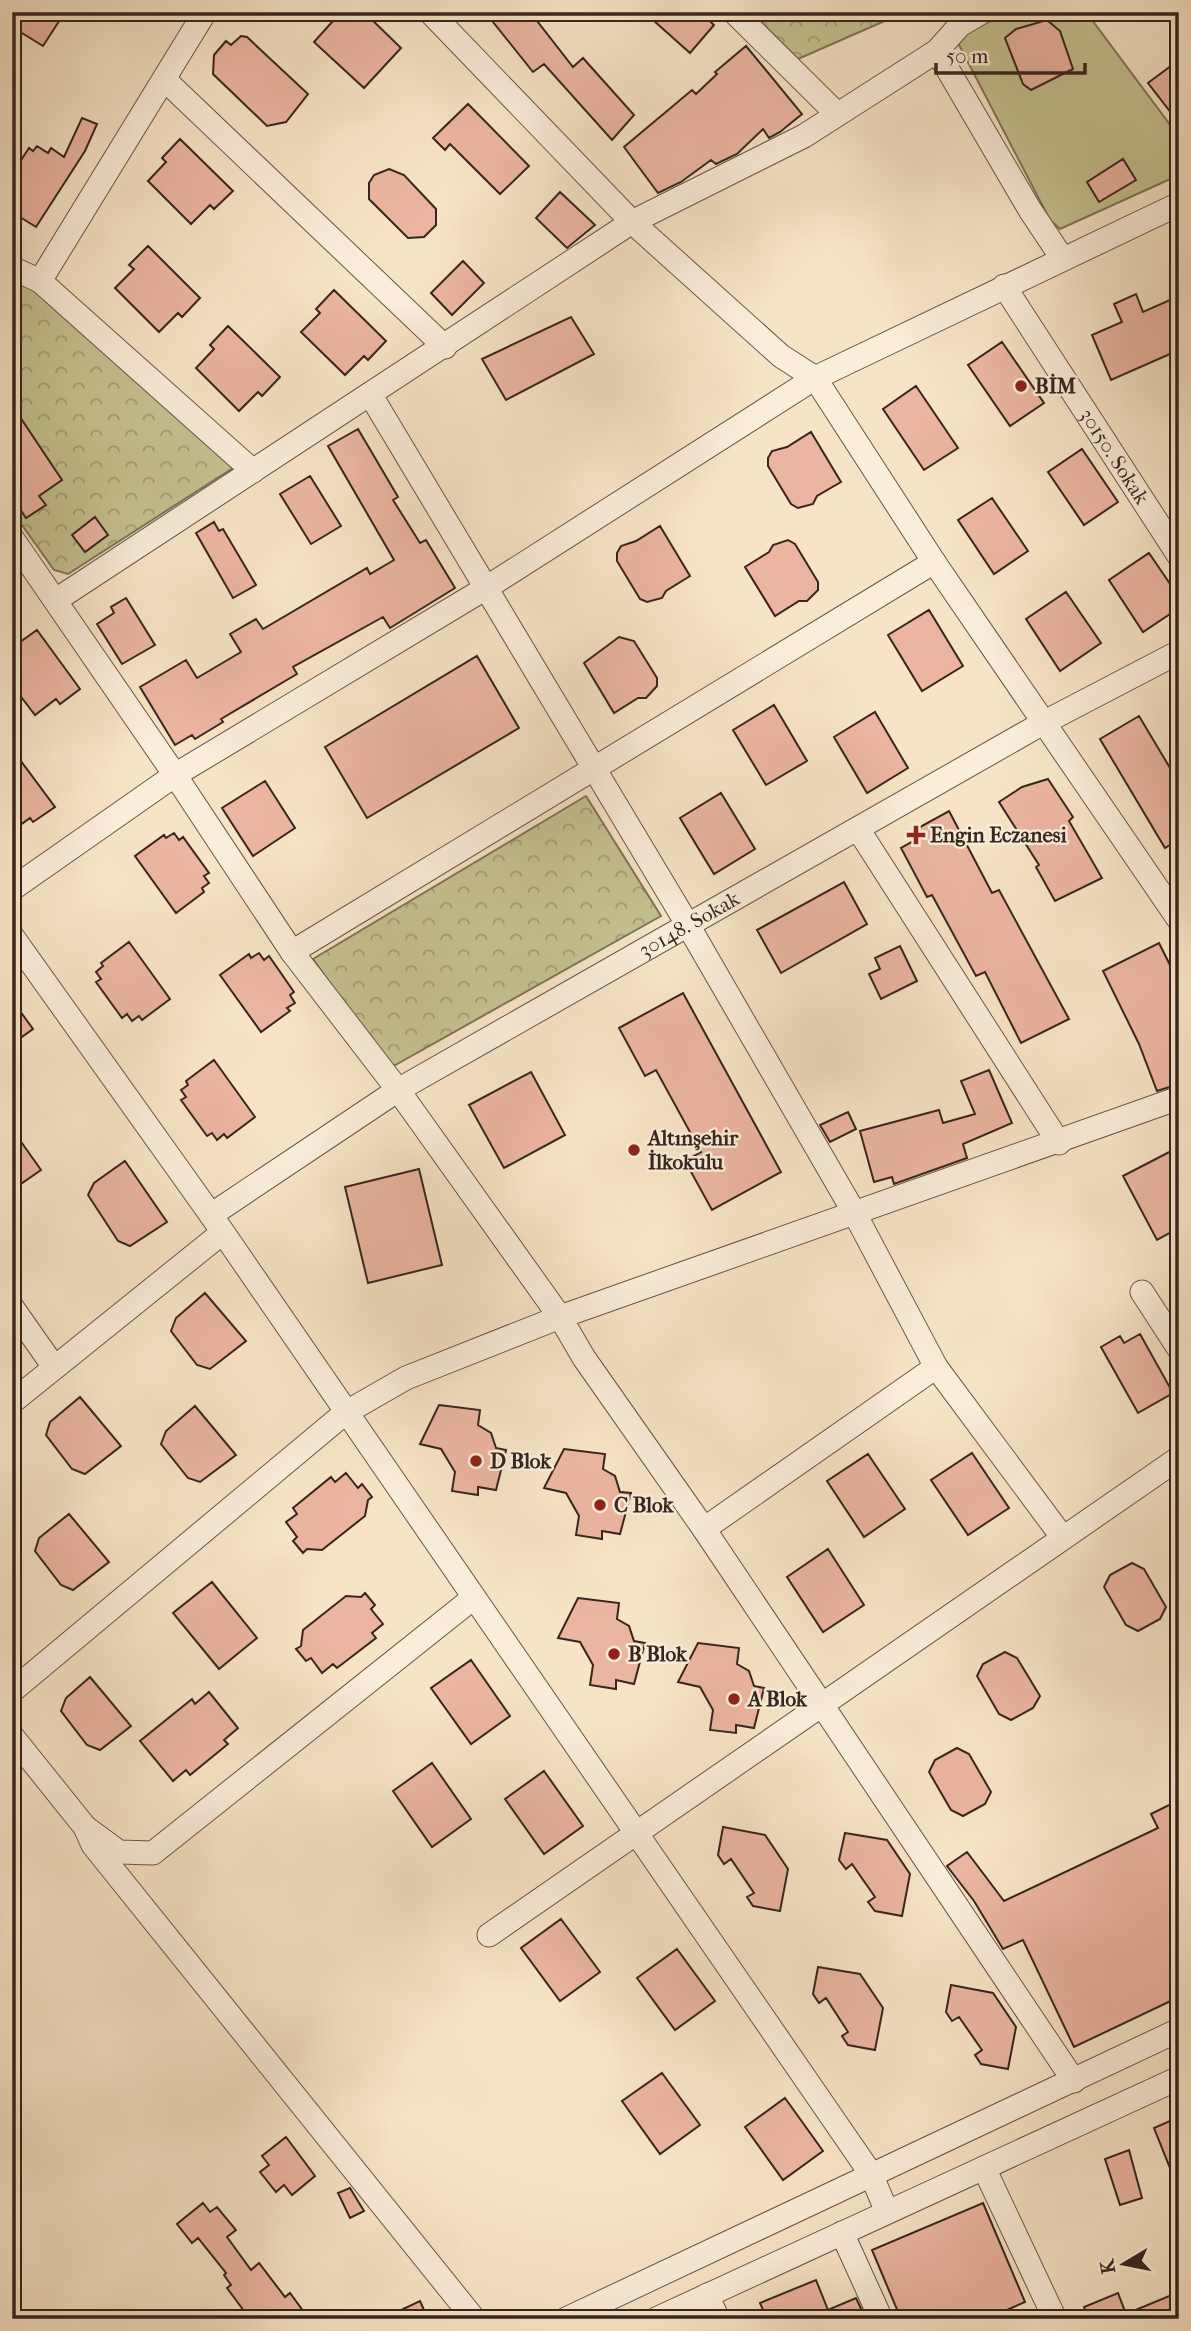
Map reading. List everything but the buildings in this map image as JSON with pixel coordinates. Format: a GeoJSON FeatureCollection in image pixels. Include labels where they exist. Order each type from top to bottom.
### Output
{"type":"FeatureCollection","features":[{"type":"Feature","properties":{"kind":"street"},"geometry":{"type":"LineString","coordinates":[[40,281],[205,12]]}},
{"type":"Feature","properties":{"kind":"street"},"geometry":{"type":"LineString","coordinates":[[734,12],[836,113]]}},
{"type":"Feature","properties":{"kind":"street"},"geometry":{"type":"LineString","coordinates":[[56,600],[632,222],[804,136],[836,113],[937,51],[961,25],[982,12]]}},
{"type":"Feature","properties":{"kind":"street"},"geometry":{"type":"LineString","coordinates":[[434,14],[632,222],[781,356],[814,378],[934,562],[1179,920]]}},
{"type":"Feature","properties":{"kind":"street"},"geometry":{"type":"LineString","coordinates":[[937,51],[1030,210],[1062,258]]}},
{"type":"Feature","properties":{"kind":"street"},"geometry":{"type":"LineString","coordinates":[[165,80],[445,346]]}},
{"type":"Feature","properties":{"kind":"street"},"geometry":{"type":"LineString","coordinates":[[12,889],[176,775],[486,588],[814,378],[1179,204]]}},
{"type":"Feature","properties":{"kind":"street"},"geometry":{"type":"LineString","coordinates":[[12,268],[40,281],[253,471]]}},
{"type":"Feature","properties":{"kind":"street","name":"30150. Sokak"},"geometry":{"type":"LineString","coordinates":[[1004,286],[1179,556]]}},
{"type":"Feature","properties":{"kind":"street"},"geometry":{"type":"LineString","coordinates":[[370,394],[595,769],[855,1214],[936,1367],[1063,1538]]}},
{"type":"Feature","properties":{"kind":"street"},"geometry":{"type":"LineString","coordinates":[[12,538],[176,775],[292,952],[398,1090],[560,1317],[584,1359],[704,1529],[1074,2081]]}},
{"type":"Feature","properties":{"kind":"street"},"geometry":{"type":"LineString","coordinates":[[292,952],[934,562]]}},
{"type":"Feature","properties":{"kind":"street","name":"30148. Sokak"},"geometry":{"type":"LineString","coordinates":[[12,1402],[216,1224],[398,1090],[1043,723],[1179,652]]}},
{"type":"Feature","properties":{"kind":"street"},"geometry":{"type":"LineString","coordinates":[[858,829],[1059,1143]]}},
{"type":"Feature","properties":{"kind":"street"},"geometry":{"type":"LineString","coordinates":[[12,936],[216,1224],[472,1599],[638,1831],[871,2174],[887,2212]]}},
{"type":"Feature","properties":{"kind":"street"},"geometry":{"type":"LineString","coordinates":[[12,1690],[345,1413],[406,1378],[560,1317],[1059,1143],[1179,1098]]}},
{"type":"Feature","properties":{"kind":"street"},"geometry":{"type":"LineString","coordinates":[[1142,1292],[1179,1349]]}},
{"type":"Feature","properties":{"kind":"street"},"geometry":{"type":"LineString","coordinates":[[12,1307],[54,1367]]}},
{"type":"Feature","properties":{"kind":"street"},"geometry":{"type":"LineString","coordinates":[[704,1529],[936,1367]]}},
{"type":"Feature","properties":{"kind":"street"},"geometry":{"type":"LineString","coordinates":[[489,1935],[1179,1458]]}},
{"type":"Feature","properties":{"kind":"street"},"geometry":{"type":"LineString","coordinates":[[12,1736],[85,1827],[119,1852],[153,1853],[472,1599]]}},
{"type":"Feature","properties":{"kind":"street"},"geometry":{"type":"LineString","coordinates":[[85,1827],[93,1846],[474,2319]]}},
{"type":"Feature","properties":{"kind":"street"},"geometry":{"type":"LineString","coordinates":[[566,2319],[1179,2030]]}},
{"type":"Feature","properties":{"kind":"street"},"geometry":{"type":"LineString","coordinates":[[656,2319],[1179,2078]]}},
{"type":"Feature","properties":{"kind":"street"},"geometry":{"type":"LineString","coordinates":[[984,2168],[1055,2319]]}},
{"type":"Feature","properties":{"kind":"street"},"geometry":{"type":"LineString","coordinates":[[842,2232],[881,2319]]}},
{"type":"Feature","properties":{"kind":"street"},"geometry":{"type":"LineString","coordinates":[[707,2295],[718,2319]]}},
{"type":"Feature","properties":{"kind":"green space"},"geometry":{"type":"Polygon","coordinates":[[[751,12],[905,12],[798,59],[751,12]]]}},
{"type":"Feature","properties":{"kind":"green space"},"geometry":{"type":"Polygon","coordinates":[[[1014,12],[1086,12],[1168,122],[1179,142],[1179,175],[1060,229],[1050,220],[958,43],[963,32],[1014,12]]]}},
{"type":"Feature","properties":{"kind":"green space"},"geometry":{"type":"Polygon","coordinates":[[[12,276],[52,301],[233,468],[68,574],[54,570],[12,511],[12,276]]]}},
{"type":"Feature","properties":{"kind":"green space"},"geometry":{"type":"Polygon","coordinates":[[[586,796],[661,916],[390,1068],[313,959],[586,796]]]}},
{"type":"Feature","properties":{"kind":"place","name":"BİM"},"geometry":{"type":"Point","coordinates":[1021,386]}},
{"type":"Feature","properties":{"kind":"place","name":"Engin Eczanesi"},"geometry":{"type":"Point","coordinates":[916,835]}},
{"type":"Feature","properties":{"kind":"place","name":"Altınşehir İlkokulu"},"geometry":{"type":"Point","coordinates":[634,1150]}},
{"type":"Feature","properties":{"kind":"place","name":"D Blok"},"geometry":{"type":"Point","coordinates":[476,1461]}},
{"type":"Feature","properties":{"kind":"place","name":"C Blok"},"geometry":{"type":"Point","coordinates":[600,1505]}},
{"type":"Feature","properties":{"kind":"place","name":"B Blok"},"geometry":{"type":"Point","coordinates":[614,1654]}},
{"type":"Feature","properties":{"kind":"place","name":"A Blok"},"geometry":{"type":"Point","coordinates":[734,1699]}}]}
